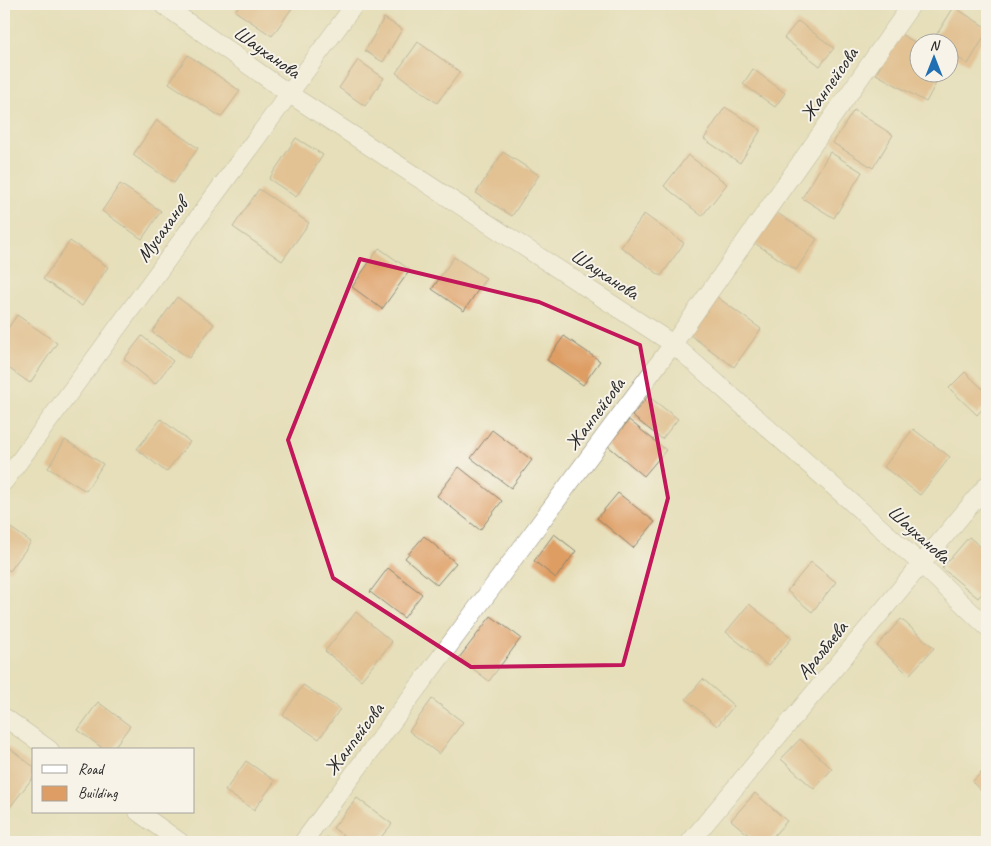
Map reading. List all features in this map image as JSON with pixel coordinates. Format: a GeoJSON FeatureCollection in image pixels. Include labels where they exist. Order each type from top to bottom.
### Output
{"type":"FeatureCollection","features":[{"type":"Feature","properties":{"kind":"street","name":"Шауханова"},"geometry":{"type":"LineString","coordinates":[[162,4],[288,93],[674,344],[920,563],[987,627]]}},
{"type":"Feature","properties":{"kind":"street","name":"Мусаханов"},"geometry":{"type":"LineString","coordinates":[[4,482],[354,4]]}},
{"type":"Feature","properties":{"kind":"street","name":"Жанпейсова"},"geometry":{"type":"LineString","coordinates":[[304,842],[674,344],[912,4]]}},
{"type":"Feature","properties":{"kind":"street","name":"Аралбаева"},"geometry":{"type":"LineString","coordinates":[[699,839],[920,563],[987,485]]}},
{"type":"Feature","properties":{"kind":"street"},"geometry":{"type":"LineString","coordinates":[[4,717],[47,748]]}},
{"type":"Feature","properties":{"kind":"street"},"geometry":{"type":"LineString","coordinates":[[141,814],[180,842]]}},
{"type":"Feature","properties":{"kind":"highlighted area"},"geometry":{"type":"Polygon","coordinates":[[[360,259],[539,302],[640,345],[668,498],[623,665],[471,667],[333,578],[288,440],[360,259]]]}},
{"type":"Feature","properties":{"kind":"building"},"geometry":{"type":"Polygon","coordinates":[[[240,4],[295,4],[272,36],[235,11],[240,4]]]}},
{"type":"Feature","properties":{"kind":"building"},"geometry":{"type":"Polygon","coordinates":[[[954,7],[987,28],[987,32],[968,64],[958,58],[958,32],[938,32],[954,7]]]}},
{"type":"Feature","properties":{"kind":"building"},"geometry":{"type":"Polygon","coordinates":[[[384,18],[402,29],[383,62],[365,51],[384,18]]]}},
{"type":"Feature","properties":{"kind":"building"},"geometry":{"type":"Polygon","coordinates":[[[798,21],[834,48],[820,66],[784,38],[798,21]]]}},
{"type":"Feature","properties":{"kind":"building"},"geometry":{"type":"Polygon","coordinates":[[[899,33],[908,38],[908,82],[937,82],[926,102],[876,74],[899,33]]]}},
{"type":"Feature","properties":{"kind":"building"},"geometry":{"type":"Polygon","coordinates":[[[418,42],[460,72],[437,103],[396,73],[418,42]]]}},
{"type":"Feature","properties":{"kind":"building"},"geometry":{"type":"Polygon","coordinates":[[[188,55],[240,91],[221,117],[169,83],[188,55]]]}},
{"type":"Feature","properties":{"kind":"building"},"geometry":{"type":"Polygon","coordinates":[[[358,60],[384,78],[365,106],[339,88],[358,60]]]}},
{"type":"Feature","properties":{"kind":"building"},"geometry":{"type":"Polygon","coordinates":[[[753,69],[785,93],[775,107],[743,84],[753,69]]]}},
{"type":"Feature","properties":{"kind":"building"},"geometry":{"type":"Polygon","coordinates":[[[725,107],[761,130],[740,163],[704,139],[725,107]]]}},
{"type":"Feature","properties":{"kind":"building"},"geometry":{"type":"Polygon","coordinates":[[[854,110],[893,135],[873,168],[833,143],[854,110]]]}},
{"type":"Feature","properties":{"kind":"building"},"geometry":{"type":"Polygon","coordinates":[[[157,120],[198,148],[174,183],[133,155],[157,120]]]}},
{"type":"Feature","properties":{"kind":"building"},"geometry":{"type":"Polygon","coordinates":[[[296,138],[323,155],[296,197],[269,179],[296,138]]]}},
{"type":"Feature","properties":{"kind":"building"},"geometry":{"type":"Polygon","coordinates":[[[503,152],[539,175],[512,216],[476,193],[503,152]]]}},
{"type":"Feature","properties":{"kind":"building"},"geometry":{"type":"Polygon","coordinates":[[[830,152],[862,172],[834,218],[802,198],[830,152]]]}},
{"type":"Feature","properties":{"kind":"building"},"geometry":{"type":"Polygon","coordinates":[[[688,155],[727,184],[702,216],[664,186],[688,155]]]}},
{"type":"Feature","properties":{"kind":"building"},"geometry":{"type":"Polygon","coordinates":[[[120,184],[161,211],[142,239],[102,211],[120,184]]]}},
{"type":"Feature","properties":{"kind":"building"},"geometry":{"type":"Polygon","coordinates":[[[259,189],[309,223],[282,261],[233,227],[259,189]]]}},
{"type":"Feature","properties":{"kind":"building"},"geometry":{"type":"Polygon","coordinates":[[[774,211],[817,239],[796,270],[753,242],[774,211]]]}},
{"type":"Feature","properties":{"kind":"building"},"geometry":{"type":"Polygon","coordinates":[[[644,214],[684,243],[661,276],[621,247],[644,214]]]}},
{"type":"Feature","properties":{"kind":"building"},"geometry":{"type":"Polygon","coordinates":[[[70,241],[108,267],[82,306],[43,279],[70,241]]]}},
{"type":"Feature","properties":{"kind":"building"},"geometry":{"type":"Polygon","coordinates":[[[379,248],[410,270],[382,309],[352,287],[379,248]]]}},
{"type":"Feature","properties":{"kind":"building"},"geometry":{"type":"Polygon","coordinates":[[[454,257],[486,278],[464,311],[432,289],[454,257]]]}},
{"type":"Feature","properties":{"kind":"building"},"geometry":{"type":"Polygon","coordinates":[[[177,297],[214,324],[189,358],[152,332],[177,297]]]}},
{"type":"Feature","properties":{"kind":"building"},"geometry":{"type":"Polygon","coordinates":[[[717,297],[761,329],[734,367],[690,335],[717,297]]]}},
{"type":"Feature","properties":{"kind":"building"},"geometry":{"type":"Polygon","coordinates":[[[17,315],[57,343],[30,383],[4,365],[4,334],[17,315]]]}},
{"type":"Feature","properties":{"kind":"building"},"geometry":{"type":"Polygon","coordinates":[[[142,336],[173,361],[155,384],[124,359],[142,336]]]}},
{"type":"Feature","properties":{"kind":"building"},"geometry":{"type":"Polygon","coordinates":[[[564,336],[600,361],[583,385],[547,360],[564,336]]]}},
{"type":"Feature","properties":{"kind":"building"},"geometry":{"type":"Polygon","coordinates":[[[987,360],[987,372],[981,367],[987,360]]]}},
{"type":"Feature","properties":{"kind":"building"},"geometry":{"type":"Polygon","coordinates":[[[965,372],[987,393],[987,404],[977,415],[949,388],[965,372]]]}},
{"type":"Feature","properties":{"kind":"building"},"geometry":{"type":"Polygon","coordinates":[[[648,396],[678,419],[662,439],[632,416],[648,396]]]}},
{"type":"Feature","properties":{"kind":"building"},"geometry":{"type":"Polygon","coordinates":[[[161,419],[190,442],[166,472],[137,449],[161,419]]]}},
{"type":"Feature","properties":{"kind":"building"},"geometry":{"type":"Polygon","coordinates":[[[629,420],[666,450],[644,476],[608,446],[629,420]]]}},
{"type":"Feature","properties":{"kind":"building"},"geometry":{"type":"Polygon","coordinates":[[[913,429],[950,457],[920,495],[884,467],[913,429]]]}},
{"type":"Feature","properties":{"kind":"building"},"geometry":{"type":"Polygon","coordinates":[[[492,430],[532,460],[511,488],[471,458],[492,430]]]}},
{"type":"Feature","properties":{"kind":"building"},"geometry":{"type":"Polygon","coordinates":[[[65,440],[103,464],[86,491],[48,468],[65,440]]]}},
{"type":"Feature","properties":{"kind":"building"},"geometry":{"type":"Polygon","coordinates":[[[459,467],[502,501],[480,530],[437,496],[459,467]]]}},
{"type":"Feature","properties":{"kind":"building"},"geometry":{"type":"Polygon","coordinates":[[[618,493],[655,522],[633,548],[597,518],[618,493]]]}},
{"type":"Feature","properties":{"kind":"building"},"geometry":{"type":"Polygon","coordinates":[[[8,526],[31,542],[10,571],[4,567],[4,532],[8,526]]]}},
{"type":"Feature","properties":{"kind":"building"},"geometry":{"type":"Polygon","coordinates":[[[554,534],[576,551],[556,578],[534,561],[554,534]]]}},
{"type":"Feature","properties":{"kind":"building"},"geometry":{"type":"Polygon","coordinates":[[[424,536],[456,563],[437,585],[405,558],[424,536]]]}},
{"type":"Feature","properties":{"kind":"building"},"geometry":{"type":"Polygon","coordinates":[[[969,537],[987,552],[987,588],[978,598],[942,568],[969,537]]]}},
{"type":"Feature","properties":{"kind":"building"},"geometry":{"type":"Polygon","coordinates":[[[811,562],[836,582],[812,612],[787,591],[811,562]]]}},
{"type":"Feature","properties":{"kind":"building"},"geometry":{"type":"Polygon","coordinates":[[[388,568],[422,594],[404,618],[370,592],[388,568]]]}},
{"type":"Feature","properties":{"kind":"building"},"geometry":{"type":"Polygon","coordinates":[[[749,604],[792,638],[768,666],[726,632],[749,604]]]}},
{"type":"Feature","properties":{"kind":"building"},"geometry":{"type":"Polygon","coordinates":[[[356,612],[392,642],[361,680],[325,651],[356,612]]]}},
{"type":"Feature","properties":{"kind":"building"},"geometry":{"type":"Polygon","coordinates":[[[491,616],[521,638],[489,681],[459,658],[491,616]]]}},
{"type":"Feature","properties":{"kind":"building"},"geometry":{"type":"Polygon","coordinates":[[[901,619],[934,648],[909,675],[877,646],[901,619]]]}},
{"type":"Feature","properties":{"kind":"building"},"geometry":{"type":"Polygon","coordinates":[[[703,679],[734,706],[717,726],[686,699],[703,679]]]}},
{"type":"Feature","properties":{"kind":"building"},"geometry":{"type":"Polygon","coordinates":[[[303,685],[340,709],[319,739],[283,715],[303,685]]]}},
{"type":"Feature","properties":{"kind":"building"},"geometry":{"type":"Polygon","coordinates":[[[432,699],[463,722],[439,754],[409,731],[432,699]]]}},
{"type":"Feature","properties":{"kind":"building"},"geometry":{"type":"Polygon","coordinates":[[[98,702],[130,726],[114,748],[102,748],[78,730],[98,702]]]}},
{"type":"Feature","properties":{"kind":"building"},"geometry":{"type":"Polygon","coordinates":[[[800,739],[832,769],[814,789],[781,759],[800,739]]]}},
{"type":"Feature","properties":{"kind":"building"},"geometry":{"type":"Polygon","coordinates":[[[4,744],[32,765],[32,779],[4,815],[4,744]]]}},
{"type":"Feature","properties":{"kind":"building"},"geometry":{"type":"Polygon","coordinates":[[[246,761],[275,781],[254,810],[225,791],[246,761]]]}},
{"type":"Feature","properties":{"kind":"building"},"geometry":{"type":"Polygon","coordinates":[[[987,767],[987,796],[972,782],[987,767]]]}},
{"type":"Feature","properties":{"kind":"building"},"geometry":{"type":"Polygon","coordinates":[[[755,793],[787,821],[768,842],[757,842],[731,820],[755,793]]]}},
{"type":"Feature","properties":{"kind":"building"},"geometry":{"type":"Polygon","coordinates":[[[357,798],[392,824],[377,842],[352,842],[333,828],[357,798]]]}},
{"type":"Feature","properties":{"kind":"building"},"geometry":{"type":"Polygon","coordinates":[[[327,837],[335,842],[324,842],[327,837]]]}}]}
